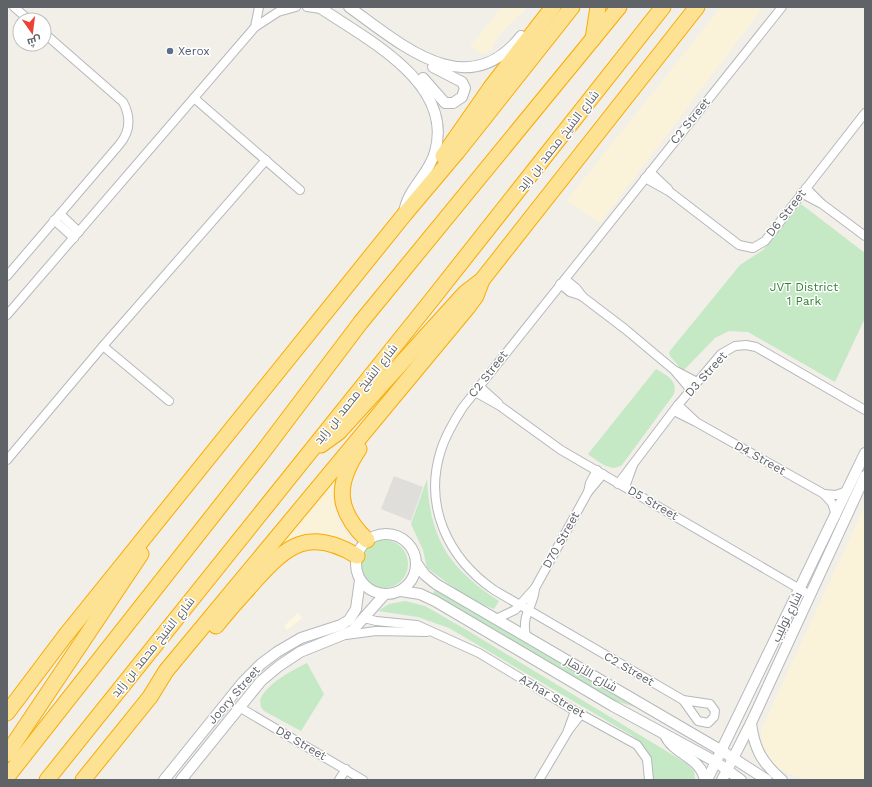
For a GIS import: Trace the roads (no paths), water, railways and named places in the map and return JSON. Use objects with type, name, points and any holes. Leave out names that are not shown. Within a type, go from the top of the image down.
[{"type":"highway","points":[[8,710],[65,636],[404,215],[463,145],[572,7]]},
{"type":"highway","points":[[593,40],[598,7]]},
{"type":"highway","points":[[7,777],[262,453],[361,322],[619,7]]},
{"type":"highway","name":"شارع الشيخ محمد بن زايد","points":[[47,780],[663,7]]},
{"type":"highway","points":[[311,450],[328,441],[339,432],[466,293],[482,280],[697,7]]},
{"type":"highway","points":[[417,199],[437,165],[469,117],[552,9]]},
{"type":"highway","points":[[83,780],[150,697],[166,671],[468,307],[476,296],[482,280]]},
{"type":"highway","points":[[367,540],[353,527],[348,517],[343,501],[345,474],[352,459],[400,388]]},
{"type":"highway","points":[[7,754],[144,550],[156,523]]},
{"type":"highway","points":[[150,697],[168,680],[270,564],[283,553],[306,543],[324,542],[340,546],[357,556]]},
{"type":"street","points":[[256,27],[259,7]]},
{"type":"street","points":[[7,315],[256,27],[278,12],[296,7]]},
{"type":"street","points":[[307,7],[320,8],[394,60],[419,82],[430,97],[436,113],[438,131],[437,146],[431,162],[407,198],[404,215]]},
{"type":"street","points":[[349,7],[430,65],[460,79],[464,88],[462,97],[453,103],[442,101],[421,76],[403,63],[394,60]]},
{"type":"street","name":"C2 Street","points":[[683,700],[490,587],[469,570],[450,544],[438,514],[435,482],[440,450],[454,421],[477,389],[782,7]]},
{"type":"street","points":[[406,47],[445,66],[461,68],[477,67],[492,62],[505,54],[535,20],[552,9]]},
{"type":"street","points":[[7,276],[124,139],[129,124],[129,116],[123,102],[52,40]]},
{"type":"street","points":[[194,98],[300,190]]},
{"type":"street","name":"D6 Street","points":[[647,175],[739,245],[748,248],[758,247],[765,241],[804,190],[864,117]]},
{"type":"street","points":[[7,460],[103,346],[266,160]]},
{"type":"street","points":[[804,190],[865,236]]},
{"type":"street","points":[[57,217],[76,235]]},
{"type":"street","points":[[7,270],[17,263]]},
{"type":"street","points":[[562,282],[572,293],[583,297],[625,329],[674,370],[691,390]]},
{"type":"street","name":"D3 Street","points":[[622,485],[634,463],[697,382],[725,351],[735,346],[751,345],[864,409]]},
{"type":"street","points":[[103,346],[169,401]]},
{"type":"street","points":[[674,370],[697,382]]},
{"type":"street","name":"D5 Street","points":[[477,389],[561,450],[810,595]]},
{"type":"street","name":"D4 Street","points":[[676,408],[696,422],[824,494],[832,503],[836,514]]},
{"type":"street","name":"شارع توليب","points":[[706,780],[800,590],[865,453]]},
{"type":"street","name":"D70 Street","points":[[496,619],[524,607],[528,593],[535,588],[600,472]]},
{"type":"street","name":"شارع توليب","points":[[722,780],[751,724],[865,476]]},
{"type":"street","points":[[824,494],[836,495],[847,491]]},
{"type":"street","name":"شارع الأزهار","points":[[367,540],[380,534],[398,536],[410,544],[416,557],[417,564],[425,575],[436,584],[722,750],[767,780]]},
{"type":"street","points":[[367,540],[357,556],[356,568],[360,580],[371,590],[385,594]]},
{"type":"street","points":[[400,591],[412,580],[417,564]]},
{"type":"street","name":"Joory Street","points":[[164,780],[243,682],[262,664],[285,647],[317,632],[341,625],[352,617],[358,602],[360,580]]},
{"type":"street","name":"شارع الأزهار","points":[[385,594],[400,591],[412,592],[428,597],[613,706],[716,762],[741,780]]},
{"type":"street","name":"Joory Street","points":[[181,780],[261,681],[279,666],[300,652],[320,643],[346,635],[357,628],[374,605],[385,594]]},
{"type":"street","points":[[524,607],[526,636]]},
{"type":"street","name":"Azhar Street","points":[[364,618],[376,621],[410,624],[470,648],[578,713],[637,745],[647,759],[649,780]]},
{"type":"street","name":"Azhar Street","points":[[346,635],[376,631],[431,632]]},
{"type":"street","points":[[317,632],[320,643]]},
{"type":"street","points":[[239,707],[241,695],[257,674],[262,664]]},
{"type":"street","name":"D8 Street","points":[[239,707],[349,774],[363,780]]},
{"type":"street","points":[[539,780],[578,713]]},
{"type":"street","points":[[751,724],[758,752],[770,770],[782,780]]},
{"type":"street","points":[[664,733],[672,746],[697,763],[706,780]]},
{"type":"street","points":[[339,780],[349,774]]},
{"type":"place","name":"Xerox","points":[[170,51]]},
{"type":"park label","name":"JVT District 1 Park","points":[[804,294]]}]
